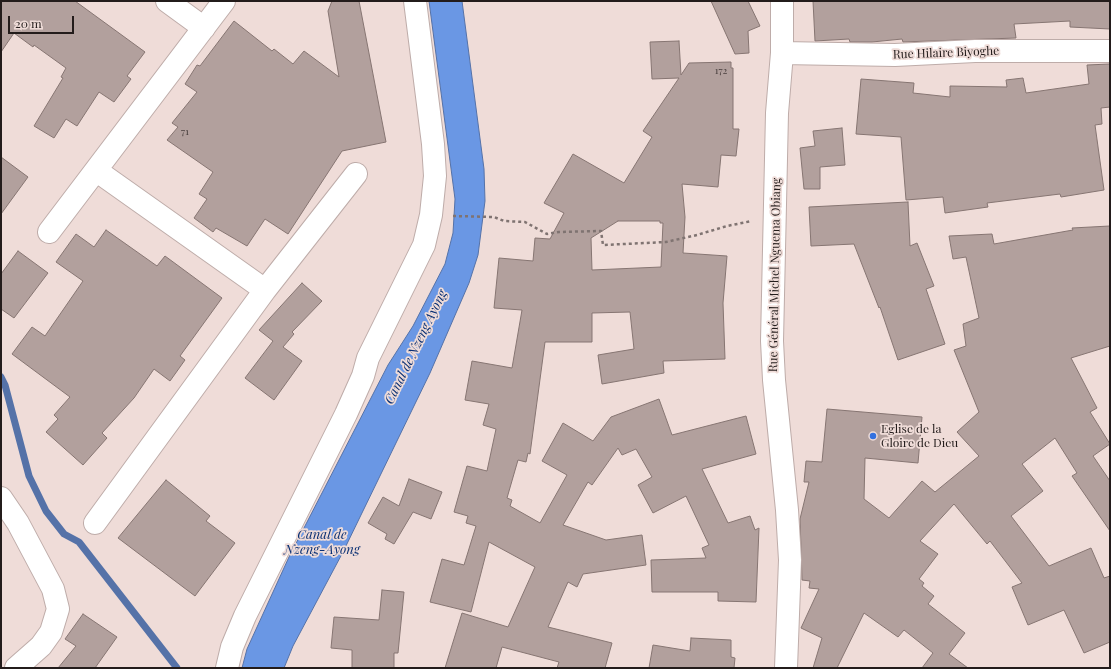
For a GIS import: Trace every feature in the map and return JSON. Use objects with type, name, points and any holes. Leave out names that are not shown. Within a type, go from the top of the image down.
[{"type":"street","points":[[167,1],[204,28]]},
{"type":"street","points":[[49,232],[97,171],[224,1]]},
{"type":"street","points":[[227,668],[232,647],[245,616],[346,414],[363,376],[368,358],[424,245],[431,215],[435,176],[433,144],[415,1]]},
{"type":"street","name":"Rue Général Michel Nguema Obiang","points":[[782,1],[782,53],[777,114],[772,341],[774,380],[783,462],[790,560],[786,668]]},
{"type":"street","name":"Rue Hilaire Biyoghe","points":[[782,53],[895,55],[975,51],[1110,51]]},
{"type":"street","points":[[97,171],[265,290]]},
{"type":"street","points":[[95,523],[265,290],[356,174]]},
{"type":"street","points":[[1,498],[18,523],[53,589],[58,609],[47,636],[41,646],[16,668]]},
{"type":"path","points":[[445,216],[484,218],[494,217],[504,221],[525,222],[546,234],[559,232],[601,231],[603,245],[666,242],[727,226],[774,217]]},
{"type":"water","name":"Canal de Nzeng-Ayong","points":[[429,1],[462,1],[484,169],[485,201],[478,255],[469,283],[430,373],[343,552],[293,646],[284,668],[242,668],[247,649],[289,557],[388,365],[413,326],[445,264],[453,233],[455,199]]},
{"type":"building","points":[[1,1],[75,1],[145,52],[127,76],[131,79],[114,102],[99,92],[77,126],[66,119],[54,138],[34,126],[63,78],[61,77],[66,68],[34,45],[33,47],[14,33],[1,52]]},
{"type":"building","points":[[332,1],[359,1],[386,142],[342,151],[288,234],[265,219],[247,246],[216,228],[213,232],[194,218],[207,199],[199,194],[213,172],[167,140],[178,127],[172,123],[197,92],[185,84],[197,65],[200,66],[234,21],[272,51],[274,49],[293,64],[304,51],[339,77],[328,11]]},
{"type":"building","points":[[711,1],[748,1],[760,26],[748,31],[749,53],[735,54]]},
{"type":"building","points":[[813,1],[1110,1],[1110,29],[1070,27],[1070,21],[1014,24],[1016,38],[903,42],[902,39],[872,42],[850,42],[849,39],[815,41]]},
{"type":"building","points":[[679,41],[681,75],[689,63],[731,62],[731,68],[733,68],[733,129],[739,129],[736,156],[721,155],[718,187],[682,184],[685,217],[683,253],[727,256],[723,303],[725,359],[663,361],[664,373],[602,384],[598,355],[634,349],[630,312],[592,313],[592,342],[545,342],[530,454],[528,453],[526,462],[518,460],[507,498],[512,500],[510,506],[540,523],[567,475],[542,461],[563,423],[593,441],[611,417],[659,399],[672,435],[746,416],[756,454],[702,469],[728,523],[750,516],[755,530],[759,528],[756,602],[718,601],[718,592],[652,592],[651,560],[706,558],[702,548],[709,545],[686,496],[653,513],[638,485],[652,477],[636,449],[622,455],[618,448],[592,485],[588,482],[563,525],[606,540],[642,535],[646,565],[583,574],[577,587],[568,582],[548,627],[612,643],[605,668],[557,668],[559,662],[502,647],[496,668],[445,668],[462,613],[508,627],[535,567],[489,542],[471,612],[430,602],[442,559],[464,565],[476,526],[466,523],[468,516],[454,512],[467,466],[487,471],[496,429],[483,425],[489,404],[465,400],[472,361],[512,368],[522,310],[494,308],[499,258],[533,261],[535,238],[550,239],[564,213],[544,203],[573,154],[624,183],[652,137],[643,131],[679,78],[652,79],[650,42]],"holes":[[[618,221],[660,221],[660,223],[663,223],[661,267],[592,270],[591,238]]]},
{"type":"building","points":[[1110,64],[1110,107],[1101,108],[1102,124],[1095,125],[1104,190],[1061,197],[1060,194],[987,203],[988,207],[945,213],[943,197],[906,200],[901,137],[856,134],[861,79],[914,83],[913,93],[950,97],[950,86],[1007,87],[1006,80],[1023,78],[1026,93],[1089,84],[1087,65]]},
{"type":"building","points":[[842,128],[845,165],[820,167],[820,189],[804,189],[800,148],[815,146],[813,131]]},
{"type":"building","points":[[1,157],[28,177],[1,214]]},
{"type":"building","points":[[908,202],[910,246],[917,243],[934,286],[926,289],[945,344],[898,360],[880,307],[879,308],[854,244],[811,246],[809,207]]},
{"type":"building","points":[[1110,226],[1110,346],[1071,358],[1097,408],[1090,412],[1110,444],[1093,456],[1110,481],[1110,531],[1072,476],[1077,473],[1055,438],[1022,464],[1043,491],[1011,516],[1049,566],[1091,548],[1104,578],[1110,576],[1110,642],[1084,653],[1064,610],[1028,625],[1012,587],[1022,583],[990,541],[987,544],[954,504],[920,541],[938,554],[919,579],[924,583],[922,586],[934,596],[928,604],[965,633],[949,654],[968,668],[922,668],[933,653],[904,630],[898,637],[864,613],[837,668],[813,668],[822,638],[801,628],[819,589],[809,588],[810,581],[802,580],[800,519],[809,482],[804,482],[806,461],[822,462],[827,409],[922,417],[918,463],[865,458],[864,499],[889,518],[922,481],[935,492],[979,456],[957,432],[979,412],[954,350],[966,346],[963,324],[979,318],[966,257],[953,259],[949,236],[992,234],[994,244],[1073,230],[1072,228]]},
{"type":"building","points":[[106,230],[157,266],[165,256],[222,298],[180,356],[185,360],[170,381],[154,369],[134,398],[102,433],[107,438],[83,465],[46,432],[58,419],[54,415],[70,397],[12,354],[32,327],[45,336],[83,281],[56,262],[76,234],[94,247]]},
{"type":"building","points":[[18,251],[48,273],[14,318],[1,309],[1,274]]},
{"type":"building","points":[[302,283],[322,301],[292,332],[294,334],[283,347],[302,361],[274,400],[245,378],[273,341],[259,330]]},
{"type":"building","points":[[409,479],[442,492],[431,519],[413,512],[394,544],[385,539],[387,534],[368,523],[383,497],[399,506]]},
{"type":"building","points":[[166,480],[210,516],[206,521],[235,543],[195,596],[118,538]]},
{"type":"building","points":[[382,590],[404,592],[398,653],[394,653],[394,668],[352,668],[352,650],[331,648],[334,617],[379,620]]},
{"type":"building","points":[[83,614],[117,637],[95,668],[58,668],[76,646],[65,639]]},
{"type":"building","points":[[691,638],[731,640],[731,657],[735,658],[734,668],[649,668],[653,645],[690,651]]},
{"type":"waterway","points":[[1,377],[5,385],[29,476],[46,511],[64,534],[79,542],[177,668]]},
{"type":"place","name":"Eglise de la Gloire de Dieu","points":[[873,436]]},
{"type":"water label","name":"Canal de Nzeng Ayong","points":[[416,347]]}]
